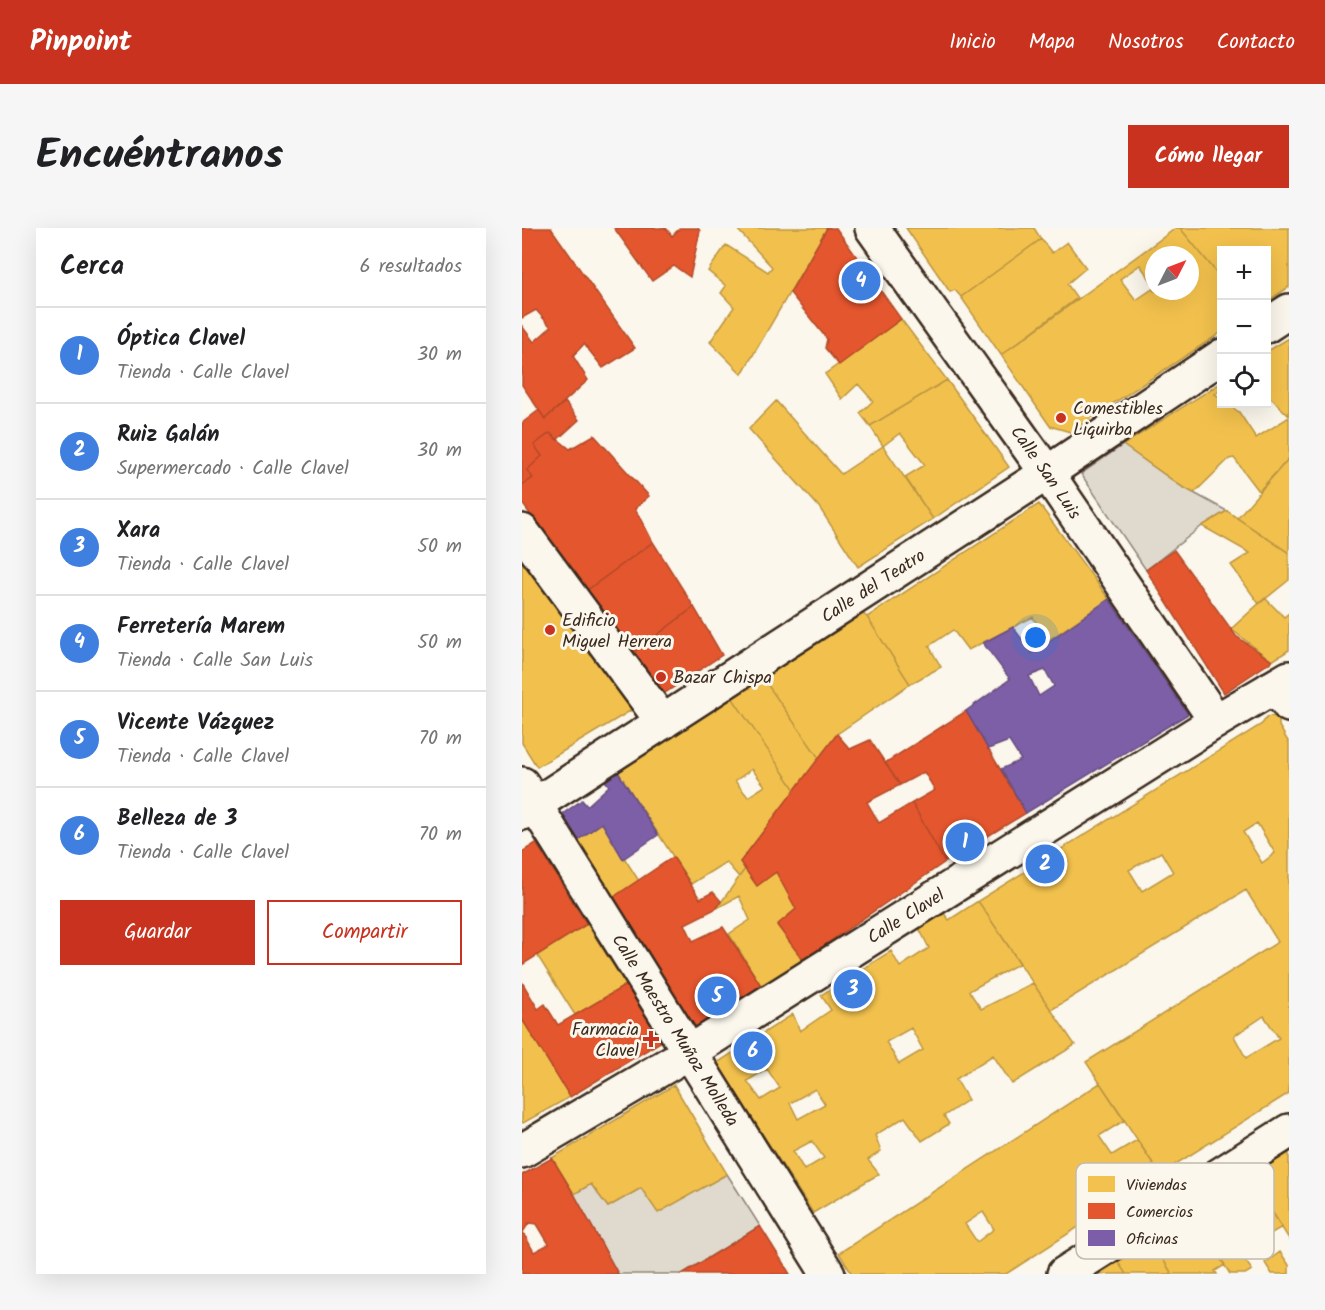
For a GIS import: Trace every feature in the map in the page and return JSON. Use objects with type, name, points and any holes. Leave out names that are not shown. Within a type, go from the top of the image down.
[{"type":"street","name":"Calle San Luis","points":[[872,228],[1047,473],[1216,721]]},
{"type":"street","points":[[1271,323],[1289,310]]},
{"type":"street","name":"Calle del Teatro","points":[[526,801],[663,722],[1047,473],[1217,359]]},
{"type":"street","points":[[522,531],[663,722]]},
{"type":"street","name":"Calle Clavel","points":[[522,1151],[688,1053],[1216,721],[1283,690]]},
{"type":"street","name":"Calle Maestro Muñoz Molleda","points":[[526,801],[828,1274]]},
{"type":"street","points":[[1239,1163],[1289,1131]]},
{"type":"street","points":[[1064,1274],[1088,1259]]},
{"type":"shaded area","points":[[1123,445],[1181,486],[1227,511],[1202,526],[1146,570],[1081,474]]},
{"type":"shaded area","points":[[727,1174],[760,1226],[682,1274],[618,1274],[574,1194],[591,1184],[608,1207],[641,1188],[658,1212]]},
{"type":"building: Viviendas","points":[[736,228],[827,228],[742,374],[710,342],[734,307],[721,293],[726,286],[708,271],[726,245],[768,272],[772,267]]},
{"type":"building: Viviendas","points":[[906,228],[1034,228],[1041,239],[961,297],[955,290],[950,292]]},
{"type":"building: Viviendas","points":[[1176,228],[1180,228],[1195,246],[1151,246]]},
{"type":"building: Viviendas","points":[[1180,228],[1289,228],[1289,287],[1271,299],[1271,246],[1217,246],[1217,273],[1199,251],[1199,246],[1195,246]]},
{"type":"building: Viviendas","points":[[1041,239],[1052,253],[1067,242],[1086,268],[1067,284],[1077,298],[1001,355],[961,297]]},
{"type":"building: Viviendas","points":[[1145,250],[1145,272],[1140,265],[1120,279],[1136,300],[1145,294],[1145,300],[1199,300],[1199,251],[1217,273],[1217,335],[1070,432],[1050,426],[1001,355]]},
{"type":"building: Viviendas","points":[[901,319],[947,380],[870,426],[860,413],[873,401],[858,384],[842,399],[825,374]]},
{"type":"building: Viviendas","points":[[1289,338],[1289,416],[1271,398],[1271,349]]},
{"type":"building: Viviendas","points":[[947,380],[1009,467],[933,519],[905,477],[925,465],[900,433],[883,446],[870,426]]},
{"type":"building: Viviendas","points":[[1217,385],[1215,394],[1217,408],[1233,408],[1239,412],[1256,438],[1289,417],[1289,458],[1259,491],[1234,458],[1229,459],[1194,493],[1123,445]]},
{"type":"building: Viviendas","points":[[776,401],[841,474],[883,446],[933,519],[858,567],[819,507],[749,429]]},
{"type":"building: Viviendas","points":[[1289,458],[1289,553],[1237,518]]},
{"type":"building: Viviendas","points":[[1039,504],[1109,599],[1047,641],[1033,617],[968,650],[953,630],[929,646],[941,667],[910,684],[867,617]]},
{"type":"building: Viviendas","points":[[1227,511],[1289,553],[1289,580],[1259,604],[1231,565],[1250,553],[1202,526]]},
{"type":"building: Viviendas","name":"Edificio Miguel Herrera","points":[[522,553],[635,708],[537,767],[522,743]]},
{"type":"building: Viviendas","points":[[1265,598],[1284,617],[1289,613],[1289,650],[1272,661],[1231,629]]},
{"type":"building: Viviendas","points":[[862,613],[867,617],[910,684],[837,734],[819,758],[760,674]]},
{"type":"building: Viviendas","points":[[760,674],[819,758],[795,790],[729,693]]},
{"type":"building: Viviendas","points":[[729,693],[795,790],[740,862],[745,869],[739,877],[726,862],[691,884],[616,769]],"holes":[[[752,769],[765,786],[748,797],[735,781]]]},
{"type":"building: Viviendas","points":[[1267,717],[1276,717],[1289,743],[1289,1093],[1178,1163],[1153,1163],[1086,1062],[1278,942],[1246,890],[1051,1010],[978,901],[1262,724]],"holes":[[[1257,823],[1275,853],[1262,863],[1243,832]],[[1161,852],[1173,872],[1142,891],[1129,870]],[[1264,1016],[1279,1038],[1246,1058],[1234,1036]]]},
{"type":"building: Viviendas","points":[[602,823],[639,881],[609,900],[575,842]]},
{"type":"building: Viviendas","points":[[745,869],[757,886],[776,872],[796,909],[777,925],[803,960],[762,987],[729,934],[750,920],[739,896],[717,908]]},
{"type":"building: Viviendas","points":[[978,901],[1020,963],[969,991],[981,1009],[1033,983],[1075,1045],[1012,1084],[993,1055],[956,1079],[968,1100],[944,1116],[949,1124],[922,1141],[905,1117],[875,1135],[881,1151],[868,1160],[879,1174],[813,1213],[717,1063],[793,1014],[800,1031],[831,1010],[821,995],[891,951],[900,967],[929,948],[919,928],[943,912],[949,920]],"holes":[[[911,1028],[923,1050],[899,1064],[886,1042]],[[767,1069],[780,1088],[761,1100],[747,1081]],[[815,1089],[825,1104],[798,1119],[790,1103]],[[812,1141],[824,1158],[804,1170],[793,1151]]]},
{"type":"building: Viviendas","points":[[587,924],[626,985],[575,1015],[537,955]]},
{"type":"building: Viviendas","points":[[522,1019],[570,1097],[523,1123],[522,1121]]},
{"type":"building: Viviendas","points":[[1100,1083],[1125,1120],[1099,1136],[1112,1155],[1137,1140],[1153,1163],[1076,1163],[1076,1229],[1006,1274],[852,1274],[839,1253]],"holes":[[[983,1212],[994,1229],[977,1242],[965,1224]]]},
{"type":"building: Viviendas","points":[[674,1085],[727,1174],[658,1213],[641,1188],[608,1207],[591,1184],[574,1194],[552,1158]]},
{"type":"building: Viviendas","points":[[1289,1145],[1289,1239],[1274,1215],[1274,1163],[1260,1163]]},
{"type":"building: Viviendas","points":[[1274,1214],[1282,1227],[1274,1232]]},
{"type":"building: Viviendas","points":[[1280,1252],[1289,1265],[1289,1274],[1272,1274],[1265,1263],[1274,1259]]},
{"type":"building: Viviendas","points":[[1122,1259],[1163,1259],[1172,1274],[1126,1274],[1118,1262]]},
{"type":"building: Viviendas","points":[[1163,1259],[1221,1259],[1225,1265],[1215,1271],[1217,1274],[1172,1274]]},
{"type":"building: Viviendas","points":[[1221,1259],[1244,1259],[1252,1270],[1245,1274],[1230,1274]]},
{"type":"building: Viviendas","points":[[1118,1262],[1126,1274],[1096,1274]]},
{"type":"building: Comercios","points":[[522,228],[551,228],[635,348],[603,368],[584,344],[573,356],[588,380],[545,419],[522,385],[522,326],[534,342],[551,327],[536,310],[522,318]]},
{"type":"building: Comercios","points":[[614,228],[666,228],[672,236],[680,228],[698,228],[700,231],[690,277],[674,266],[652,281]]},
{"type":"building: Comercios","points":[[827,228],[836,228],[901,319],[839,365],[825,348],[827,339],[790,293]]},
{"type":"building: Comercios","points":[[565,402],[579,420],[557,440],[550,433],[534,445],[542,456],[527,470],[533,478],[522,485],[522,423],[539,410],[545,419]]},
{"type":"building: Comercios","points":[[550,433],[570,449],[594,435],[649,496],[635,509],[653,542],[586,591],[522,503],[522,485],[533,478],[527,470],[542,456],[534,445]]},
{"type":"building: Comercios","points":[[653,542],[694,607],[632,654],[586,591]]},
{"type":"building: Comercios","points":[[1174,550],[1236,636],[1272,661],[1224,693],[1146,570]]},
{"type":"building: Comercios","points":[[694,607],[722,655],[662,695],[632,654]]},
{"type":"building: Comercios","points":[[966,711],[1026,813],[945,862],[912,803],[935,790],[924,772],[900,785],[885,763]]},
{"type":"building: Comercios","points":[[837,734],[850,749],[870,740],[900,785],[867,802],[879,823],[912,803],[945,862],[803,960],[777,925],[796,909],[776,872],[757,886],[740,862]]},
{"type":"building: Comercios","points":[[536,843],[587,924],[522,965],[522,852]]},
{"type":"building: Comercios","points":[[673,857],[700,899],[713,892],[721,901],[717,908],[685,924],[693,941],[723,927],[762,987],[688,1033],[609,900]]},
{"type":"building: Comercios","points":[[522,982],[538,1009],[545,1004],[558,1025],[626,985],[662,1041],[570,1097],[522,1019]]},
{"type":"building: Comercios","points":[[552,1158],[618,1274],[522,1274],[522,1175]],"holes":[[[529,1223],[537,1224],[549,1244],[534,1252],[523,1232]]]},
{"type":"building: Comercios","points":[[760,1226],[790,1274],[682,1274]]},
{"type":"building: Oficinas","points":[[1109,599],[1188,714],[1026,813],[1001,769],[1021,760],[1009,741],[988,749],[966,711],[1010,679],[983,643],[1013,627],[1032,653]],"holes":[[[1045,670],[1054,686],[1039,696],[1029,676]]]},
{"type":"building: Oficinas","points":[[616,769],[658,835],[623,859],[602,823],[575,842],[563,824],[561,815],[582,800],[587,806],[609,786],[603,778]]},
{"type":"place","name":"Ferretería Marem","points":[[861,281]]},
{"type":"place","name":"Comestibles Liquirba","points":[[1061,418]]},
{"type":"place","name":"Edificio Miguel Herrera","points":[[550,630]]},
{"type":"place","name":"Bazar Chispa","points":[[661,677]]},
{"type":"place","name":"Óptica Clavel","points":[[965,842]]},
{"type":"place","name":"Ruiz Galán","points":[[1045,864]]},
{"type":"place","name":"Xara","points":[[853,989]]},
{"type":"place","name":"Vicente Vázquez","points":[[717,996]]},
{"type":"place","name":"Farmacia Clavel","points":[[651,1039]]},
{"type":"place","name":"Belleza de 3","points":[[753,1051]]}]
